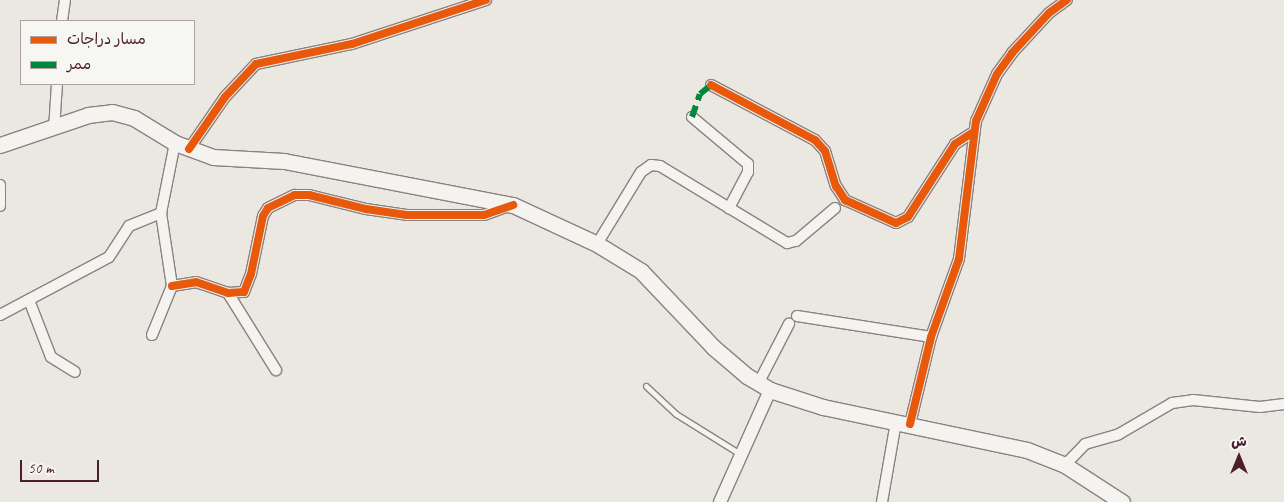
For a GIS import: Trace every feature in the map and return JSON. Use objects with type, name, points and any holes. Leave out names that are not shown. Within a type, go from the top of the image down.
[{"type":"main road","points":[[0,145],[54,129],[88,115],[112,112],[134,118],[182,146],[213,157],[284,161],[512,205],[597,244],[649,278],[713,347],[764,387],[823,407],[1027,450],[1065,465],[1112,499]]},
{"type":"street","points":[[62,20],[65,0]]},
{"type":"street","points":[[152,335],[172,286],[161,214],[182,146],[256,64],[370,39],[486,0]]},
{"type":"street","points":[[882,502],[903,423],[930,337],[959,259],[972,133],[997,74],[1032,30],[1067,0]]},
{"type":"street","points":[[54,129],[57,85]]},
{"type":"street","points":[[711,85],[815,140],[825,151],[836,186],[845,200],[896,223],[908,217],[955,144],[972,133]]},
{"type":"street","points":[[692,117],[748,164],[748,172],[729,208]]},
{"type":"street","points":[[597,244],[641,172],[651,165],[660,166],[787,243],[796,241],[835,208]]},
{"type":"street","points":[[0,185],[0,206]]},
{"type":"street","points":[[172,286],[196,282],[228,293],[240,293],[246,288],[262,216],[268,208],[284,198],[310,195],[407,215],[484,214],[512,205]]},
{"type":"street","points":[[0,315],[109,257],[129,226],[161,214]]},
{"type":"street","points":[[228,293],[276,370]]},
{"type":"street","points":[[29,300],[51,357],[75,372]]},
{"type":"street","points":[[797,316],[930,337]]},
{"type":"street","points":[[720,502],[789,324]]},
{"type":"street","points":[[1065,465],[1085,444],[1119,434],[1172,403],[1192,400],[1260,407],[1284,404]]},
{"type":"lane","points":[[646,386],[676,414],[740,454]]},
{"type":"marked path","points":[[692,117],[700,94],[711,85]]},
{"type":"cycle path","points":[[189,149],[225,97],[256,64],[352,44],[486,0]]},
{"type":"cycle path","points":[[910,424],[931,337],[959,259],[976,121],[997,74],[1012,53],[1049,13],[1067,0]]},
{"type":"cycle path","points":[[711,85],[815,140],[825,151],[836,186],[845,200],[896,223],[908,217],[955,144],[972,133]]},
{"type":"cycle path","points":[[172,286],[196,282],[228,293],[244,292],[251,274],[263,216],[268,208],[295,195],[309,195],[366,209],[407,215],[484,215],[513,205]]}]
